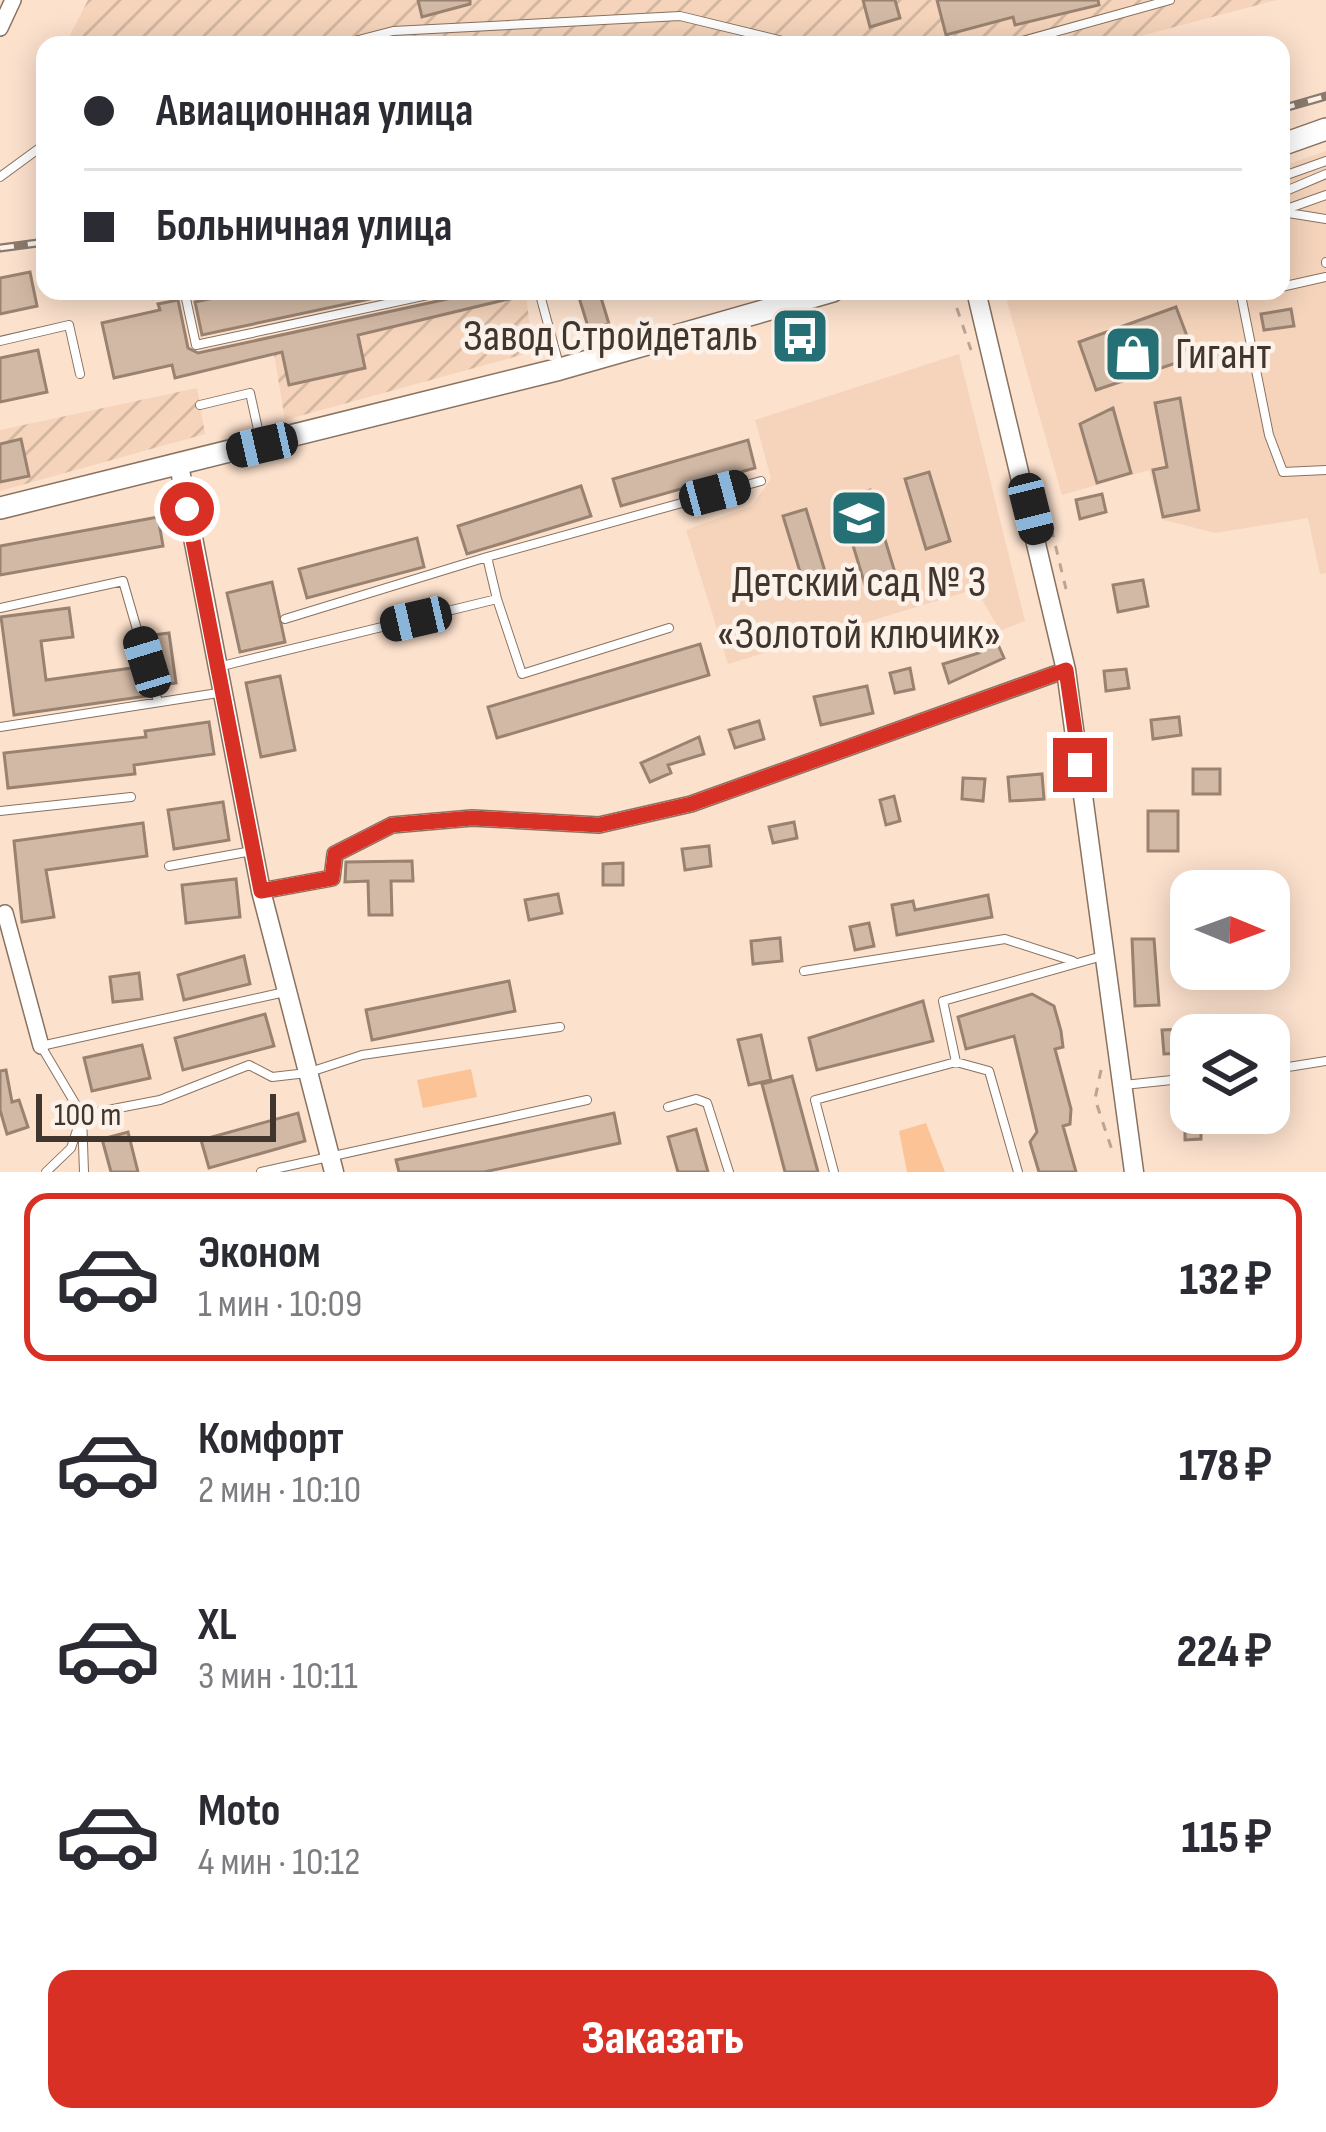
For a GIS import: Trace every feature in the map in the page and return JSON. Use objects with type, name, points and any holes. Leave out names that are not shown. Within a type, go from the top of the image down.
[{"type":"main road","points":[[1290,142],[1326,129]]},
{"type":"main road","points":[[0,508],[560,369],[801,300]]},
{"type":"street","points":[[0,28],[13,0]]},
{"type":"street","points":[[978,300],[1066,670],[1134,1172]]},
{"type":"street","points":[[178,465],[261,891],[332,1164]]},
{"type":"street","points":[[261,891],[332,878],[335,854],[392,825],[472,818],[599,825],[691,804],[1066,670]]},
{"type":"street","points":[[5,913],[41,1046]]},
{"type":"lane","points":[[1040,36],[1170,0]]},
{"type":"lane","points":[[374,36],[393,31],[680,16],[762,36]]},
{"type":"lane","points":[[0,177],[36,151]]},
{"type":"lane","points":[[1290,174],[1326,161]]},
{"type":"lane","points":[[1290,189],[1326,174]]},
{"type":"lane","points":[[1290,209],[1326,195]]},
{"type":"lane","points":[[1290,213],[1326,219]]},
{"type":"lane","points":[[1290,283],[1326,277]]},
{"type":"lane","points":[[186,300],[196,345],[404,300]]},
{"type":"lane","points":[[541,300],[560,369]]},
{"type":"lane","points":[[1247,300],[1270,435],[1283,472],[1326,470]]},
{"type":"lane","points":[[0,341],[69,325],[80,374]]},
{"type":"lane","points":[[200,405],[250,393],[262,445]]},
{"type":"lane","points":[[285,619],[761,481]]},
{"type":"lane","points":[[487,557],[522,674],[669,628]]},
{"type":"lane","points":[[0,608],[122,581],[158,702]]},
{"type":"lane","points":[[215,668],[497,599]]},
{"type":"lane","points":[[0,728],[220,693]]},
{"type":"lane","points":[[0,811],[131,797]]},
{"type":"lane","points":[[169,866],[253,850]]},
{"type":"lane","points":[[804,971],[1005,939],[1075,962]]},
{"type":"lane","points":[[956,1062],[943,1001],[1107,955]]},
{"type":"lane","points":[[84,1172],[82,1115],[41,1046],[287,992]]},
{"type":"lane","points":[[82,1115],[160,1100],[249,1065],[272,1077],[307,1073],[362,1055],[560,1027]]},
{"type":"lane","points":[[1290,1067],[1326,1061]]},
{"type":"lane","points":[[834,1172],[815,1100],[956,1062],[988,1071],[1018,1172]]},
{"type":"lane","points":[[1123,1085],[1170,1080]]},
{"type":"lane","points":[[668,1107],[696,1099],[707,1103],[729,1172]]},
{"type":"lane","points":[[261,1172],[332,1164],[587,1100]]},
{"type":"lane","points":[[46,1172],[71,1148],[82,1115]]},
{"type":"path","points":[[954,300],[977,368]]},
{"type":"shaded area","points":[[88,0],[1277,0],[1140,36],[70,36]]},
{"type":"shaded area","points":[[1326,151],[1326,573],[1320,574],[1308,518],[1215,533],[1164,520],[1149,470],[1062,495],[1007,300],[1290,300],[1290,164]]},
{"type":"shaded area","points":[[505,300],[527,300],[533,352],[285,420],[274,354]]},
{"type":"shaded area","name":"Детский сад № 3 «Золотой ключик»","points":[[959,354],[1025,621],[1000,631],[976,589],[728,664],[686,530],[752,506],[771,478],[755,420]]},
{"type":"shaded area","points":[[197,388],[205,434],[0,491],[0,430]]},
{"type":"shaded area","points":[[471,1069],[477,1097],[423,1108],[417,1080]]},
{"type":"shaded area","points":[[926,1123],[945,1172],[907,1172],[899,1131]]},
{"type":"building","points":[[418,0],[470,0],[470,4],[422,17]]},
{"type":"building","points":[[863,0],[895,0],[900,18],[870,27]]},
{"type":"building","points":[[937,0],[1098,0],[1099,5],[1015,25],[1013,17],[946,35]]},
{"type":"building","points":[[30,272],[37,306],[0,314],[0,278]]},
{"type":"building","points":[[178,300],[188,348],[198,353],[442,300],[504,300],[358,335],[365,368],[289,385],[282,352],[175,378],[172,365],[114,378],[102,323],[160,310],[158,304]]},
{"type":"building","points":[[204,300],[365,300],[202,335],[195,302]]},
{"type":"building","points":[[580,300],[602,300],[609,324],[589,330]]},
{"type":"building","name":"Гигант","points":[[1176,307],[1190,344],[1176,363],[1096,390],[1079,342]]},
{"type":"building","points":[[1291,309],[1294,326],[1264,330],[1261,314]]},
{"type":"building","points":[[38,350],[47,392],[0,402],[0,358]]},
{"type":"building","points":[[1180,398],[1199,510],[1163,517],[1153,470],[1167,467],[1155,403]]},
{"type":"building","points":[[1113,408],[1131,473],[1097,483],[1080,424]]},
{"type":"building","points":[[21,439],[29,476],[0,482],[0,444]]},
{"type":"building","points":[[748,440],[755,468],[621,506],[613,479]]},
{"type":"building","points":[[929,472],[950,541],[926,549],[905,479]]},
{"type":"building","points":[[581,486],[591,516],[467,554],[458,526]]},
{"type":"building","points":[[870,490],[899,586],[868,595],[839,499]]},
{"type":"building","points":[[1102,494],[1106,512],[1080,519],[1076,500]]},
{"type":"building","points":[[806,509],[827,578],[804,585],[783,516]]},
{"type":"building","points":[[158,517],[163,546],[0,575],[0,546]]},
{"type":"building","points":[[417,538],[424,567],[307,598],[299,569]]},
{"type":"building","points":[[1143,580],[1148,606],[1118,612],[1113,585]]},
{"type":"building","points":[[272,582],[285,642],[240,652],[227,593]]},
{"type":"building","points":[[69,608],[73,637],[41,641],[46,680],[139,667],[147,696],[14,715],[1,617]]},
{"type":"building","points":[[169,633],[176,683],[162,685],[153,635]]},
{"type":"building","points":[[996,640],[1004,658],[949,683],[943,664],[979,653]]},
{"type":"building","points":[[700,644],[709,675],[497,738],[488,707]]},
{"type":"building","points":[[910,668],[914,689],[895,693],[890,673]]},
{"type":"building","points":[[1126,669],[1129,688],[1106,691],[1104,671]]},
{"type":"building","points":[[280,676],[295,750],[261,757],[246,683]]},
{"type":"building","points":[[867,686],[873,713],[821,725],[814,697]]},
{"type":"building","points":[[1179,717],[1181,735],[1153,739],[1151,720]]},
{"type":"building","points":[[759,721],[764,739],[735,748],[729,730]]},
{"type":"building","points":[[209,722],[214,754],[134,765],[135,774],[8,788],[4,753],[146,737],[145,731]]},
{"type":"building","points":[[699,737],[704,754],[668,765],[671,773],[650,782],[641,763]]},
{"type":"building","points":[[1193,769],[1220,769],[1220,794],[1193,794]]},
{"type":"building","points":[[1042,774],[1044,799],[1010,801],[1008,777]]},
{"type":"building","points":[[963,778],[985,779],[983,801],[962,799]]},
{"type":"building","points":[[894,796],[900,821],[886,825],[880,800]]},
{"type":"building","points":[[223,802],[229,840],[174,849],[168,810]]},
{"type":"building","points":[[1148,811],[1178,811],[1178,851],[1148,851]]},
{"type":"building","points":[[794,822],[797,838],[773,843],[769,827]]},
{"type":"building","points":[[143,823],[147,856],[46,870],[54,917],[22,922],[14,841]]},
{"type":"building","points":[[709,846],[711,866],[685,870],[682,849]]},
{"type":"building","points":[[412,861],[413,881],[391,881],[392,915],[369,915],[368,881],[345,882],[346,862]]},
{"type":"building","points":[[623,863],[623,885],[603,885],[603,864]]},
{"type":"building","points":[[236,879],[240,917],[186,923],[182,885]]},
{"type":"building","points":[[558,894],[562,913],[529,920],[525,900]]},
{"type":"building","points":[[988,895],[992,917],[897,935],[892,905],[913,901],[915,910]]},
{"type":"building","points":[[869,923],[874,946],[855,950],[850,927]]},
{"type":"building","points":[[780,938],[782,961],[753,964],[751,941]]},
{"type":"building","points":[[1132,939],[1154,939],[1159,1005],[1135,1006]]},
{"type":"building","points":[[244,956],[250,984],[184,1000],[178,975]]},
{"type":"building","points":[[139,973],[142,999],[113,1002],[110,977]]},
{"type":"building","points":[[509,981],[515,1011],[372,1040],[366,1010]]},
{"type":"building","points":[[1032,994],[1054,1006],[1061,1031],[1063,1047],[1055,1049],[1071,1109],[1070,1124],[1063,1126],[1076,1172],[1039,1172],[1030,1142],[1037,1132],[1014,1036],[966,1049],[958,1017]]},
{"type":"building","points":[[923,1001],[933,1041],[817,1070],[809,1038]]},
{"type":"building","points":[[265,1014],[274,1046],[183,1070],[175,1038]]},
{"type":"building","points":[[1162,1030],[1170,1030],[1170,1054],[1164,1054]]},
{"type":"building","points":[[761,1035],[771,1080],[749,1085],[738,1040]]},
{"type":"building","points":[[142,1045],[150,1078],[92,1091],[84,1058]]},
{"type":"building","points":[[6,1070],[12,1102],[19,1100],[28,1127],[7,1134],[0,1110],[0,1071]]},
{"type":"building","points":[[792,1076],[818,1172],[785,1172],[762,1084]]},
{"type":"building","points":[[298,1113],[305,1141],[209,1168],[201,1140]]},
{"type":"building","points":[[614,1113],[620,1143],[484,1172],[399,1172],[396,1160]]},
{"type":"building","points":[[696,1129],[708,1172],[678,1172],[668,1137]]},
{"type":"building","points":[[128,1132],[138,1172],[111,1172],[102,1139]]},
{"type":"railway","points":[[1290,106],[1326,96]]},
{"type":"railway","points":[[0,248],[36,243]]},
{"type":"place","name":"Завод Стройдеталь","points":[[800,336]]},
{"type":"place","name":"Гигант","points":[[1133,354]]},
{"type":"place","name":"Детский сад № 3 «Золотой ключик»","points":[[859,518]]},
{"type":"route","points":[[187,509],[261,891],[332,878],[335,854],[392,825],[472,818],[599,825],[691,804],[1066,670],[1080,765]]}]
